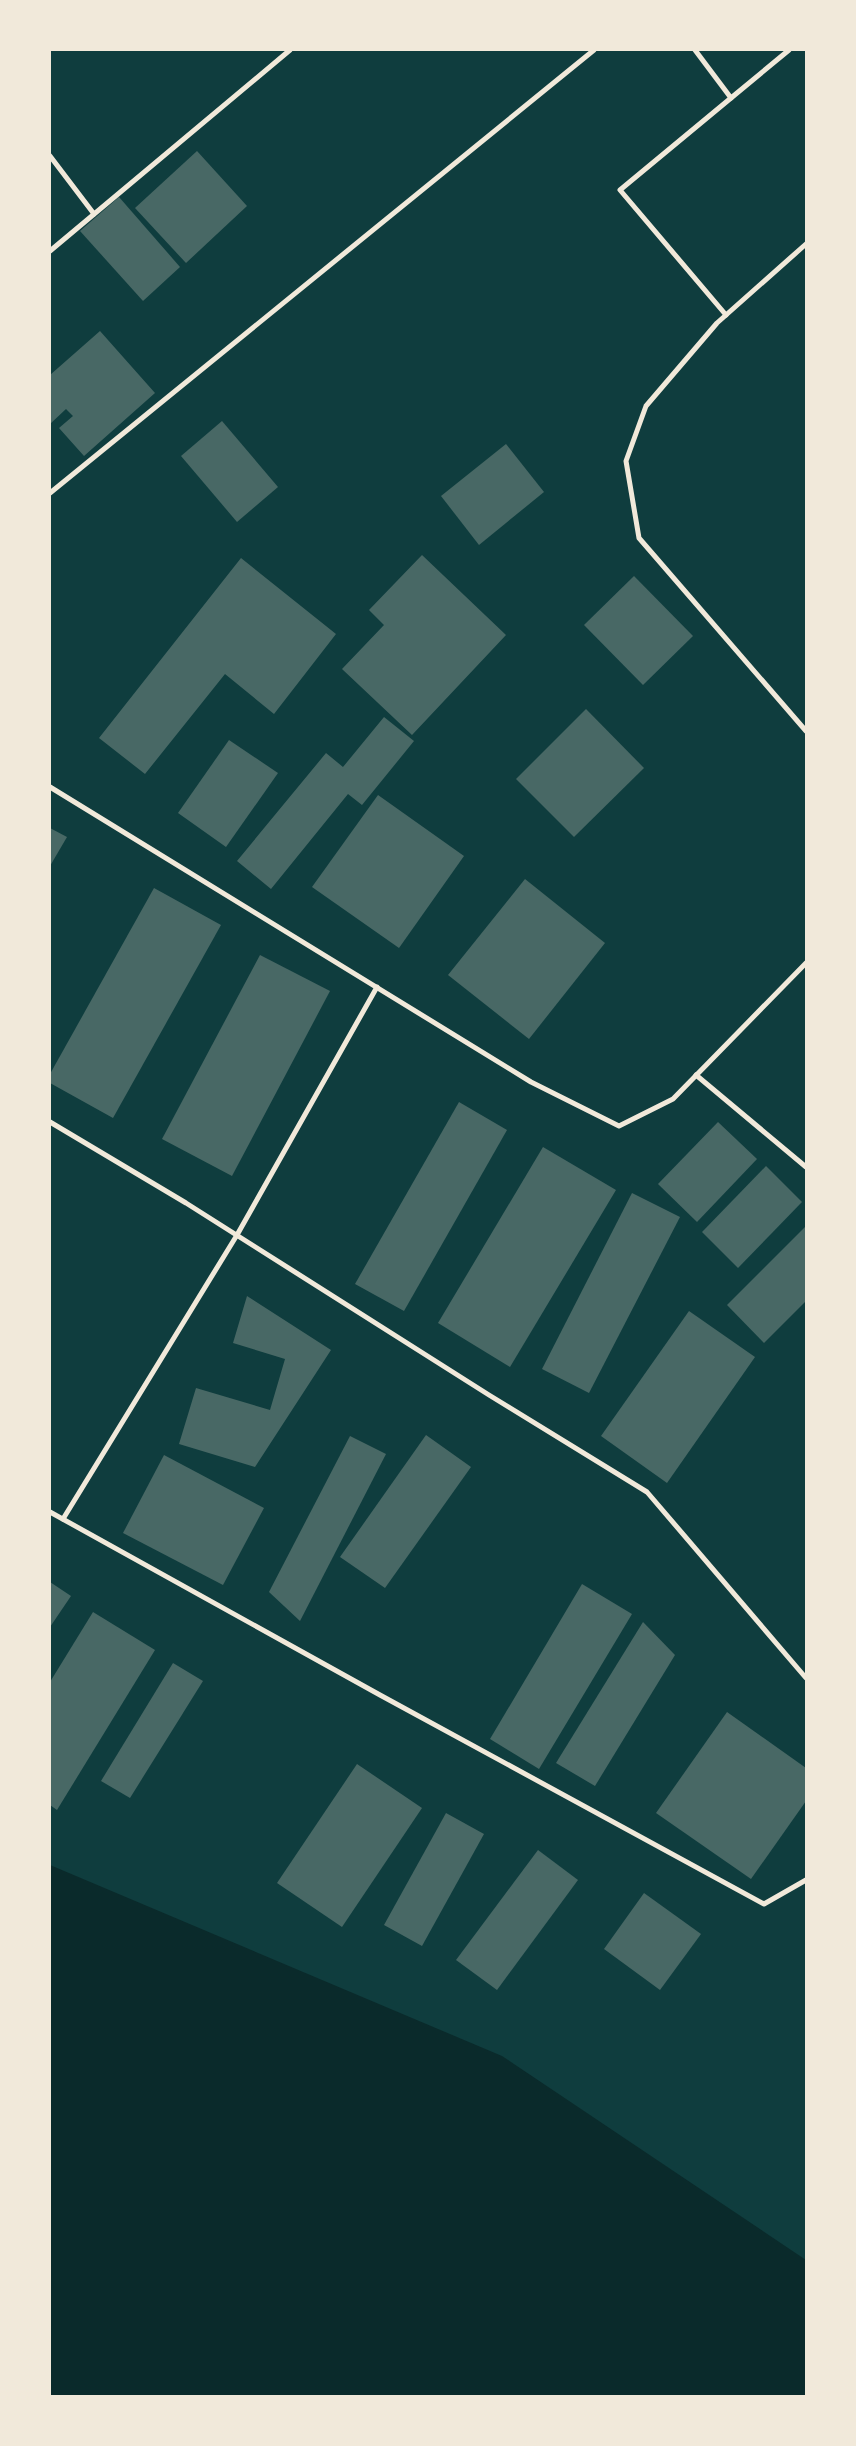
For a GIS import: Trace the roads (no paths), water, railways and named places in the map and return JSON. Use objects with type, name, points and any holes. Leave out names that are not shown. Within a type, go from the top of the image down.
[{"type":"street","points":[[50,250],[290,50]]},
{"type":"street","points":[[50,493],[594,50]]},
{"type":"street","points":[[695,50],[731,98]]},
{"type":"street","points":[[726,315],[620,190],[789,50]]},
{"type":"street","points":[[50,156],[94,214]]},
{"type":"street","points":[[806,244],[726,315],[646,406],[626,461],[639,538],[806,731]]},
{"type":"street","points":[[50,786],[531,1082],[619,1126],[673,1099],[806,963]]},
{"type":"street","points":[[63,1520],[237,1235],[377,987]]},
{"type":"street","points":[[696,1075],[806,1167]]},
{"type":"street","points":[[50,1122],[237,1235],[647,1492],[806,1678]]},
{"type":"street","points":[[50,1512],[380,1695],[764,1904],[806,1880]]},
{"type":"water","points":[[50,1865],[502,2056],[806,2260],[806,2396],[50,2396]]}]
